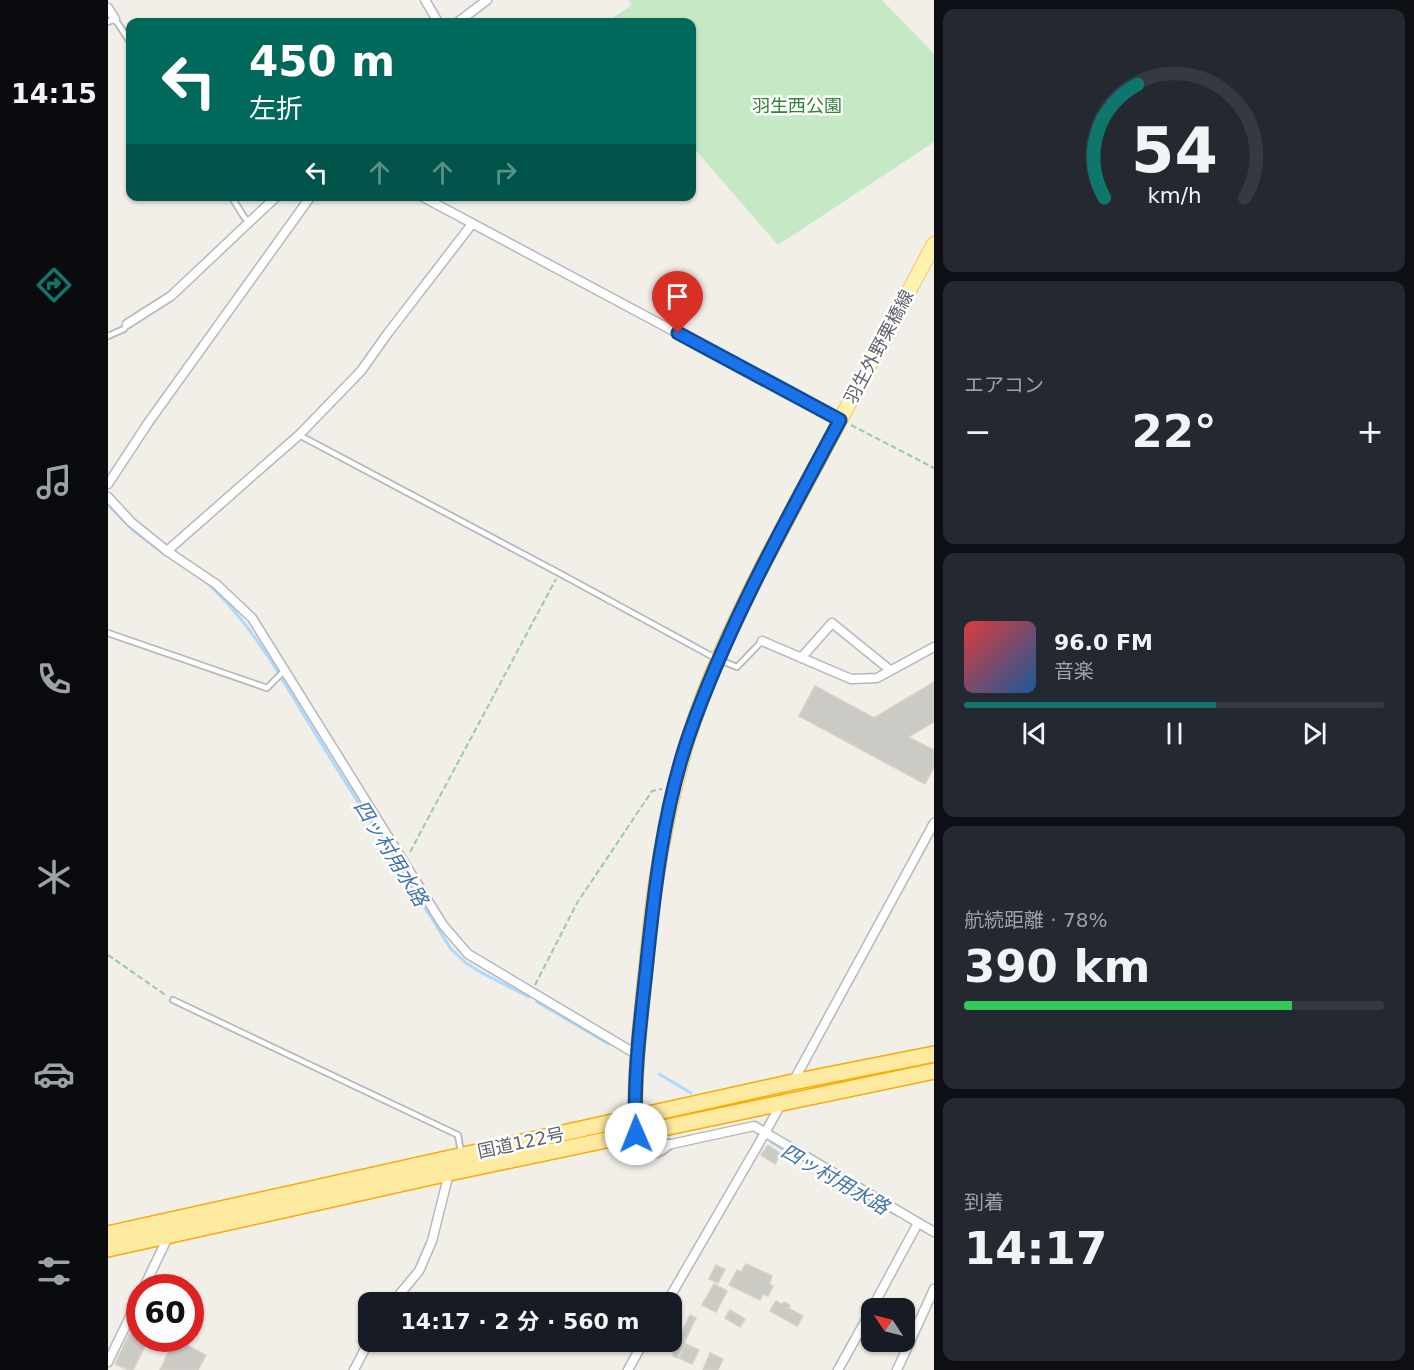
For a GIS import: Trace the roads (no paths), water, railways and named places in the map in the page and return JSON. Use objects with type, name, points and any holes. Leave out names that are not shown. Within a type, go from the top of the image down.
[{"type":"highway","name":"国道122号","points":[[108,1234],[793,1082],[934,1054]]},
{"type":"highway","name":"国道122号","points":[[108,1249],[449,1173],[934,1071]]},
{"type":"main road","name":"羽生外野栗橋線","points":[[636,1134],[636,1054],[657,877],[675,787],[689,737],[717,660],[764,563],[934,244]]},
{"type":"street","points":[[425,0],[436,18]]},
{"type":"street","points":[[463,18],[487,0]]},
{"type":"street","points":[[108,8],[112,20]]},
{"type":"street","points":[[127,324],[171,296],[272,201]]},
{"type":"street","points":[[108,484],[148,423],[307,201]]},
{"type":"street","points":[[430,201],[840,420]]},
{"type":"street","points":[[167,551],[300,435],[361,371],[472,224]]},
{"type":"street","points":[[108,496],[130,522],[167,551],[216,584],[252,618],[443,925],[468,954],[636,1054]]},
{"type":"street","points":[[801,658],[832,623],[890,670]]},
{"type":"street","points":[[762,641],[851,679],[877,678],[934,647]]},
{"type":"street","points":[[793,1082],[934,823]]},
{"type":"street","points":[[673,1292],[781,1104]]},
{"type":"street","points":[[636,1134],[638,1148],[645,1155],[667,1145],[754,1126],[934,1232]]},
{"type":"street","points":[[401,1292],[419,1271],[432,1241],[449,1173]]},
{"type":"street","points":[[877,1298],[918,1223]]},
{"type":"street","points":[[150,1274],[168,1237]]},
{"type":"street","points":[[897,1370],[934,1289]]},
{"type":"street","points":[[108,1362],[126,1325]]},
{"type":"street","points":[[838,1370],[861,1328]]},
{"type":"street","points":[[354,1370],[363,1352]]},
{"type":"street","points":[[627,1370],[638,1352]]},
{"type":"lane","points":[[112,20],[126,37]]},
{"type":"lane","points":[[234,201],[250,223]]},
{"type":"lane","points":[[108,336],[124,329],[127,324]]},
{"type":"lane","points":[[300,435],[717,660],[736,667],[762,641]]},
{"type":"lane","points":[[108,633],[267,688],[285,670]]},
{"type":"lane","points":[[172,1000],[458,1135],[461,1156]]},
{"type":"waterway","name":"四ッ村用水路","points":[[108,505],[134,531],[166,555]]},
{"type":"waterway","name":"四ッ村用水路","points":[[206,582],[245,624],[278,672]]},
{"type":"waterway","name":"四ッ村用水路","points":[[282,679],[451,949],[466,963],[482,973],[529,997]]},
{"type":"waterway","name":"四ッ村用水路","points":[[537,1002],[609,1044]]},
{"type":"waterway","name":"四ッ村用水路","points":[[659,1074],[691,1093]]},
{"type":"waterway","name":"四ッ村用水路","points":[[771,1142],[898,1216]]},
{"type":"park label","name":"羽生西公園","points":[[797,106]]}]
